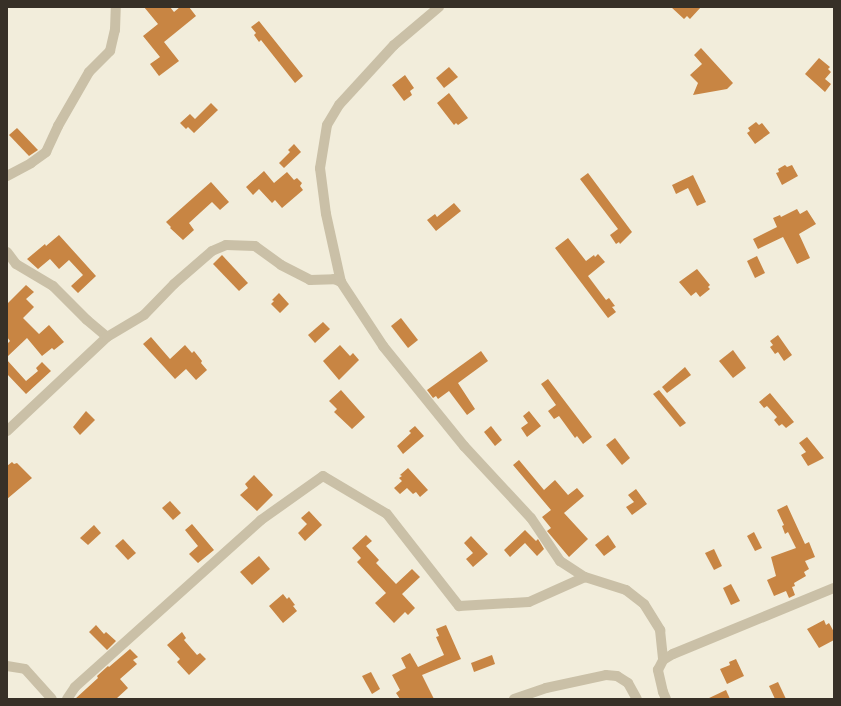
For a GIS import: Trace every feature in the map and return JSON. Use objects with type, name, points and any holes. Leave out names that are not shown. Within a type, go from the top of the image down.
[{"type":"street","points":[[7,176],[31,163],[46,152],[58,126],[88,72],[110,51],[115,30],[116,7]]},
{"type":"street","points":[[439,7],[394,45],[339,105],[327,125],[320,168],[326,214],[341,282],[382,346],[464,446],[531,518],[560,561],[585,577],[626,590],[644,604],[660,630],[663,660],[658,670],[666,699]]},
{"type":"street","points":[[7,431],[107,337],[144,315],[174,284],[212,251],[226,245],[255,246],[281,265],[310,280],[334,279],[341,282]]},
{"type":"street","points":[[7,252],[16,264],[53,286],[87,320],[107,337]]},
{"type":"street","points":[[67,699],[75,687],[261,520],[323,476],[387,514],[459,606],[529,602],[585,577]]},
{"type":"street","points":[[663,660],[679,651],[834,588]]},
{"type":"street","points":[[7,666],[24,669],[52,699]]},
{"type":"street","points":[[514,699],[546,688],[606,675],[617,676],[628,683],[637,699]]},
{"type":"building","points":[[144,7],[170,7],[174,12],[180,7],[189,7],[196,16],[164,42],[179,61],[159,76],[150,64],[160,57],[143,36],[158,24]]},
{"type":"building","points":[[671,7],[701,7],[690,19],[687,16],[684,19]]},
{"type":"building","points":[[259,21],[303,76],[295,83],[261,40],[259,42],[254,35],[256,33],[251,27]]},
{"type":"building","points":[[701,48],[733,83],[727,89],[693,95],[698,83],[690,75],[702,64],[694,55]]},
{"type":"building","points":[[819,58],[830,67],[828,69],[831,72],[825,79],[831,84],[825,92],[805,74]]},
{"type":"building","points":[[449,67],[458,77],[444,88],[436,78]]},
{"type":"building","points":[[405,75],[414,88],[410,91],[412,95],[404,101],[392,85]]},
{"type":"building","points":[[449,93],[468,118],[458,125],[456,123],[454,125],[437,103]]},
{"type":"building","points":[[211,103],[218,110],[194,133],[188,127],[186,129],[180,123],[190,114],[195,119]]},
{"type":"building","points":[[756,122],[759,125],[762,123],[770,133],[755,144],[747,133],[750,131],[748,128]]},
{"type":"building","points":[[17,128],[38,150],[29,156],[9,135]]},
{"type":"building","points":[[294,144],[301,152],[284,168],[279,163],[290,152],[288,150]]},
{"type":"building","points":[[785,165],[787,167],[792,165],[798,176],[782,185],[776,173],[779,172],[778,169]]},
{"type":"building","points":[[264,171],[274,183],[287,172],[294,180],[297,178],[302,183],[300,186],[303,190],[282,208],[275,200],[272,203],[259,189],[253,195],[246,187]]},
{"type":"building","points":[[588,173],[632,232],[620,244],[619,242],[616,244],[610,235],[618,229],[580,179]]},
{"type":"building","points":[[693,175],[706,202],[697,206],[688,188],[676,194],[672,185]]},
{"type":"building","points":[[211,182],[229,202],[220,210],[212,202],[189,223],[194,230],[183,240],[170,228],[171,227],[166,222]]},
{"type":"building","points":[[454,203],[461,211],[436,231],[427,220],[435,214],[437,217]]},
{"type":"building","points":[[797,209],[800,214],[807,210],[816,224],[799,234],[810,258],[797,264],[783,237],[758,249],[753,239],[777,227],[773,218],[780,215],[781,217]]},
{"type":"building","points":[[59,235],[96,276],[78,293],[71,286],[83,275],[69,260],[59,269],[50,259],[38,269],[27,259]]},
{"type":"building","points":[[568,238],[586,261],[598,254],[605,262],[588,276],[606,300],[609,298],[615,306],[612,307],[616,312],[608,318],[555,248]]},
{"type":"building","points":[[222,255],[248,283],[239,291],[213,264]]},
{"type":"building","points":[[757,256],[765,273],[755,278],[747,261]]},
{"type":"building","points":[[697,269],[710,285],[708,287],[710,289],[700,297],[696,292],[691,296],[679,282]]},
{"type":"building","points":[[26,285],[34,292],[26,299],[34,307],[23,318],[39,334],[49,325],[64,342],[54,350],[52,348],[42,356],[27,338],[7,357],[7,344],[10,341],[7,337],[7,304]]},
{"type":"building","points":[[279,293],[289,304],[280,313],[271,304],[274,301],[272,300]]},
{"type":"building","points":[[401,318],[418,340],[408,348],[391,326]]},
{"type":"building","points":[[323,322],[330,329],[315,343],[308,335]]},
{"type":"building","points":[[778,335],[792,355],[784,361],[778,352],[775,354],[770,347],[773,345],[770,341]]},
{"type":"building","points":[[151,337],[170,359],[185,345],[192,353],[194,351],[207,370],[196,380],[186,369],[175,379],[143,344]]},
{"type":"building","points":[[340,345],[350,356],[353,353],[359,360],[339,380],[323,361]]},
{"type":"building","points":[[733,350],[746,368],[733,378],[719,361]]},
{"type":"building","points":[[481,351],[488,361],[458,383],[475,409],[467,415],[449,391],[438,399],[436,396],[433,398],[427,390]]},
{"type":"building","points":[[7,360],[26,381],[38,371],[36,368],[42,362],[51,371],[26,394],[7,374]]},
{"type":"building","points":[[685,367],[691,375],[667,393],[662,387]]},
{"type":"building","points":[[548,379],[592,437],[583,444],[577,436],[575,438],[559,416],[554,419],[548,411],[556,405],[541,384]]},
{"type":"building","points":[[341,390],[365,417],[352,429],[334,412],[337,409],[329,401]]},
{"type":"building","points":[[659,390],[686,423],[680,427],[653,394]]},
{"type":"building","points":[[770,393],[794,422],[786,428],[782,424],[779,426],[774,420],[777,417],[767,406],[764,408],[759,402]]},
{"type":"building","points":[[86,411],[95,420],[80,435],[73,427]]},
{"type":"building","points":[[529,411],[541,426],[527,437],[521,428],[528,423],[523,416]]},
{"type":"building","points":[[415,426],[424,436],[403,454],[397,446],[411,433],[409,431]]},
{"type":"building","points":[[491,426],[502,440],[495,446],[484,432]]},
{"type":"building","points":[[807,437],[824,458],[808,466],[801,455],[806,452],[799,443]]},
{"type":"building","points":[[615,438],[630,458],[622,465],[606,445]]},
{"type":"building","points":[[519,460],[544,490],[555,480],[568,495],[577,488],[584,496],[564,513],[588,539],[569,557],[547,531],[551,528],[542,517],[551,510],[513,465]]},
{"type":"building","points":[[12,462],[14,464],[17,463],[32,478],[7,499],[7,466]]},
{"type":"building","points":[[408,468],[428,490],[420,497],[416,492],[413,494],[407,488],[400,494],[394,488],[402,481],[399,478],[402,476],[400,475]]},
{"type":"building","points":[[254,475],[273,495],[257,511],[240,495],[248,488],[245,484]]},
{"type":"building","points":[[636,489],[647,504],[632,515],[626,507],[634,502],[628,495]]},
{"type":"building","points":[[170,501],[181,513],[173,520],[162,508]]},
{"type":"building","points":[[787,505],[805,544],[809,542],[815,557],[805,561],[809,569],[804,572],[806,576],[794,583],[795,586],[792,587],[795,595],[789,598],[786,591],[774,596],[767,580],[776,576],[771,557],[796,548],[788,532],[785,534],[782,526],[784,525],[777,510]]},
{"type":"building","points":[[309,511],[322,525],[305,541],[298,533],[307,524],[301,518]]},
{"type":"building","points":[[192,524],[214,550],[198,563],[189,554],[198,546],[185,530]]},
{"type":"building","points":[[94,525],[101,533],[88,545],[80,538]]},
{"type":"building","points":[[525,530],[536,541],[538,539],[544,549],[537,556],[525,543],[510,557],[504,550]]},
{"type":"building","points":[[754,532],[762,548],[755,551],[747,536]]},
{"type":"building","points":[[366,535],[372,541],[366,546],[379,560],[376,563],[396,584],[412,569],[420,577],[402,594],[415,608],[408,615],[405,612],[394,623],[375,603],[386,593],[357,562],[361,558],[352,548]]},
{"type":"building","points":[[608,535],[616,547],[604,556],[595,545]]},
{"type":"building","points":[[471,536],[488,554],[473,567],[466,559],[473,553],[464,543]]},
{"type":"building","points":[[123,539],[136,553],[128,560],[115,546]]},
{"type":"building","points":[[714,549],[722,566],[714,570],[705,553]]},
{"type":"building","points":[[259,556],[270,569],[252,585],[240,572]]},
{"type":"building","points":[[731,584],[740,601],[731,605],[723,588]]},
{"type":"building","points":[[283,594],[287,599],[289,597],[295,605],[293,606],[297,611],[283,623],[269,606]]},
{"type":"building","points":[[824,620],[826,625],[829,623],[834,632],[834,640],[819,648],[807,629]]},
{"type":"building","points":[[96,625],[104,634],[106,632],[116,641],[107,650],[89,632]]},
{"type":"building","points":[[446,625],[461,659],[422,675],[434,699],[400,699],[396,693],[400,690],[392,675],[406,668],[401,658],[410,653],[418,667],[444,655],[436,637],[439,636],[436,629]]},
{"type":"building","points":[[182,632],[186,638],[184,640],[197,655],[200,653],[206,659],[189,675],[177,662],[180,659],[167,645]]},
{"type":"building","points":[[130,649],[138,657],[133,660],[137,664],[120,679],[128,688],[116,699],[75,699],[98,678],[97,676],[108,666],[109,667]]},
{"type":"building","points":[[492,655],[495,664],[474,672],[471,663]]},
{"type":"building","points":[[736,659],[744,676],[727,684],[720,669],[730,665],[729,662]]},
{"type":"building","points":[[371,672],[380,689],[372,694],[362,676]]},
{"type":"building","points":[[778,682],[786,699],[775,699],[769,686]]},
{"type":"building","points":[[726,690],[730,699],[707,699]]}]
